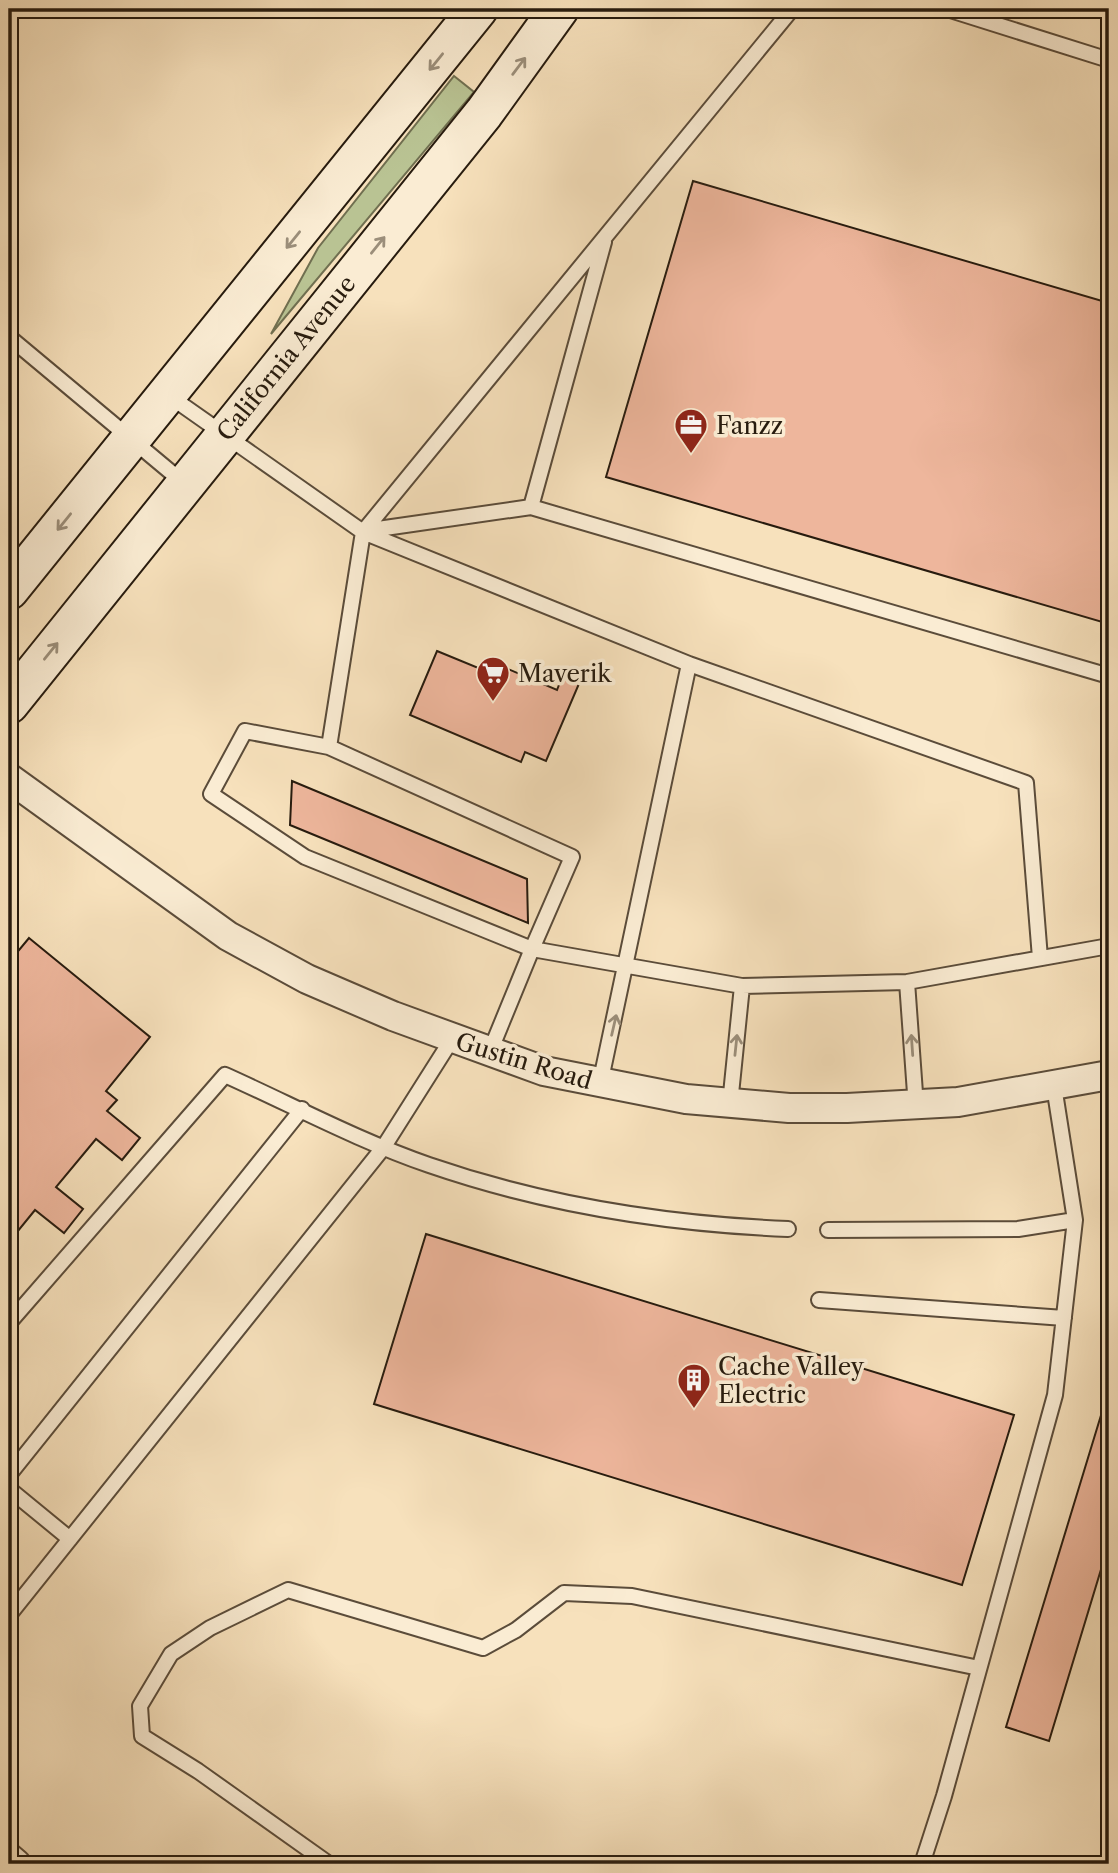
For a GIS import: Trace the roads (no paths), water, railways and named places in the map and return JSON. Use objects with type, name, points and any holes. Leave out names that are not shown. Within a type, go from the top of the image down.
[{"type":"main road","points":[[9,590],[478,9]]},
{"type":"main road","name":"California Avenue","points":[[9,704],[492,103],[559,9]]},
{"type":"street","name":"Gustin Road","points":[[9,778],[228,936],[307,979],[489,1054],[600,1084],[730,1104],[789,1108],[916,1107],[1109,1075]]},
{"type":"street","points":[[9,1858],[16,1864]]},
{"type":"lane","points":[[329,747],[363,532],[792,9]]},
{"type":"lane","points":[[947,9],[1109,60]]},
{"type":"lane","points":[[531,507],[605,237]]},
{"type":"lane","points":[[9,337],[185,484]]},
{"type":"lane","points":[[167,395],[363,532],[689,664],[1026,783],[1040,958]]},
{"type":"lane","points":[[363,532],[531,507],[1109,676]]},
{"type":"lane","points":[[600,1084],[628,966],[689,664]]},
{"type":"lane","points":[[489,1054],[532,949],[572,857],[329,747],[245,731],[211,794],[305,857],[532,949],[742,986],[907,982],[1109,946]]},
{"type":"lane","points":[[907,982],[916,1107]]},
{"type":"lane","points":[[730,1104],[742,986]]},
{"type":"lane","points":[[9,1615],[383,1148],[452,1039]]},
{"type":"lane","points":[[9,1323],[225,1075],[383,1148],[430,1165],[577,1205],[710,1226],[788,1229]]},
{"type":"lane","points":[[922,1864],[1055,1395],[1075,1220],[1054,1086]]},
{"type":"lane","points":[[9,1475],[302,1109]]},
{"type":"lane","points":[[828,1230],[1018,1229],[1075,1220]]},
{"type":"lane","points":[[819,1300],[1064,1318]]},
{"type":"lane","points":[[9,1489],[70,1539]]},
{"type":"lane","points":[[329,1864],[198,1771],[142,1736],[139,1706],[171,1654],[210,1629],[288,1590],[483,1648],[516,1630],[565,1593],[632,1596],[979,1668]]},
{"type":"place","name":"Fanzz","points":[[691,455]]},
{"type":"place","name":"Maverik","points":[[493,703]]},
{"type":"place","name":"Cache Valley Electric","points":[[694,1410]]}]
